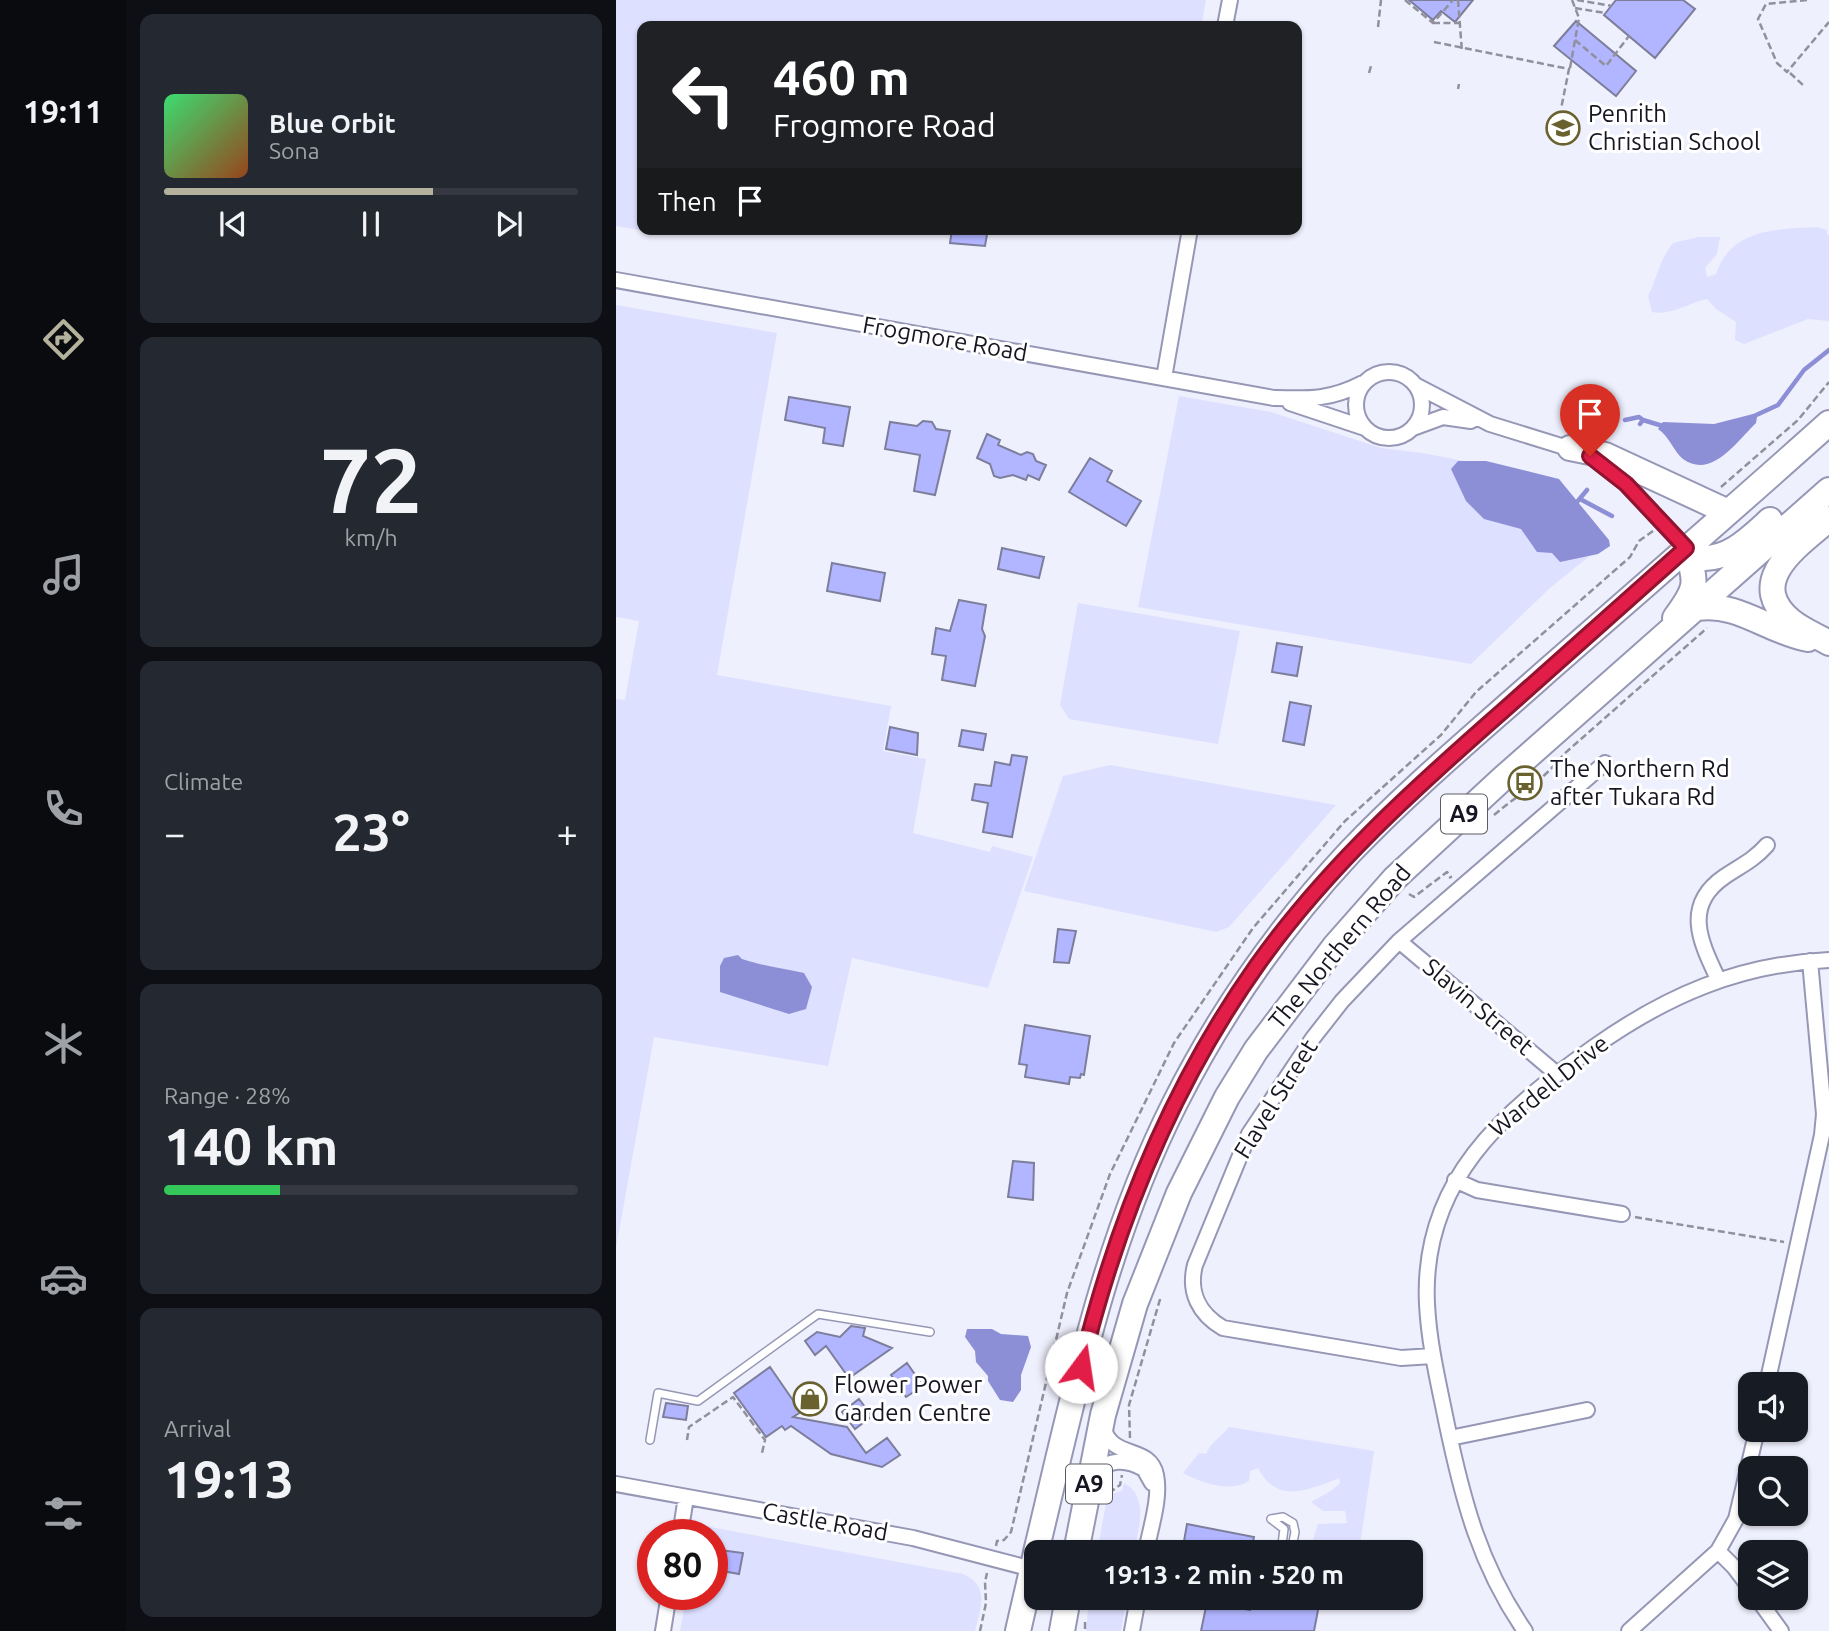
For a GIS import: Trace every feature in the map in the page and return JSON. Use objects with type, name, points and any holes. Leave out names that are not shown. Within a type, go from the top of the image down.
[{"type":"highway","name":"The Northern Road","points":[[1039,1540],[1112,1252],[1149,1160],[1210,1037],[1259,963],[1351,852],[1424,780],[1829,424]]},
{"type":"highway","points":[[1570,448],[1605,455],[1728,512]]},
{"type":"highway","points":[[1686,548],[1698,558],[1724,555],[1748,540],[1829,469]]},
{"type":"highway","name":"The Northern Road","points":[[1080,1540],[1098,1490],[1103,1415],[1117,1360],[1156,1247],[1206,1139],[1256,1050],[1319,966],[1395,878],[1501,780],[1829,490]]},
{"type":"highway","points":[[1829,519],[1781,561],[1773,585],[1779,605],[1792,622],[1829,643]]},
{"type":"highway","points":[[1652,648],[1684,605],[1695,583],[1686,548]]},
{"type":"highway","points":[[1698,608],[1728,608],[1790,636],[1829,643]]},
{"type":"highway","name":"The Northern Road","points":[[1018,1631],[1024,1605]]},
{"type":"highway","points":[[1062,1631],[1066,1610]]},
{"type":"street","points":[[1226,21],[1230,0]]},
{"type":"street","points":[[1164,378],[1189,235]]},
{"type":"street","name":"Frogmore Road","points":[[616,280],[1274,398],[1365,428]]},
{"type":"street","points":[[1490,424],[1417,386],[1406,376],[1391,372],[1376,374],[1363,383],[1356,405],[1360,421],[1365,428],[1388,438],[1443,417],[1490,424],[1590,456],[1618,475],[1686,548]]},
{"type":"street","name":"Frogmore Road","points":[[1274,398],[1321,399],[1340,395],[1363,383]]},
{"type":"street","points":[[1411,430],[1422,408],[1417,386]]},
{"type":"street","name":"Flavel Street","points":[[1433,1356],[1401,1358],[1232,1331],[1216,1324],[1203,1312],[1193,1285],[1195,1265],[1241,1150],[1257,1121],[1342,1001],[1399,941],[1605,763]]},
{"type":"street","points":[[1718,979],[1699,934],[1698,922],[1702,905],[1716,883],[1751,861],[1768,845]]},
{"type":"street","name":"Slavin Street","points":[[1399,941],[1557,1074]]},
{"type":"street","name":"Wardell Drive","points":[[1525,1631],[1482,1554],[1464,1502],[1433,1356],[1428,1316],[1428,1266],[1439,1217],[1455,1181],[1472,1153],[1493,1128],[1557,1074],[1643,1013],[1718,979],[1810,961],[1829,960]]},
{"type":"street","points":[[1770,1372],[1824,1114],[1810,961]]},
{"type":"street","points":[[1455,1181],[1477,1190],[1622,1214]]},
{"type":"street","points":[[1450,1438],[1587,1410]]},
{"type":"street","points":[[1103,1415],[1103,1426],[1108,1440],[1123,1451],[1145,1458],[1156,1473],[1156,1494],[1148,1540]]},
{"type":"street","points":[[1629,1631],[1718,1551],[1736,1519],[1754,1442]]},
{"type":"street","points":[[1098,1490],[1105,1465],[1123,1461],[1144,1469],[1156,1494]]},
{"type":"street","name":"Castle Road","points":[[616,1484],[1024,1556]]},
{"type":"street","points":[[683,1519],[687,1497]]},
{"type":"street","points":[[1718,1551],[1738,1572]]},
{"type":"street","points":[[663,1631],[666,1610]]},
{"type":"street","points":[[1132,1631],[1136,1610]]},
{"type":"street","points":[[1766,1610],[1782,1631]]},
{"type":"lane","points":[[650,1440],[658,1393],[698,1401],[818,1314],[930,1332]]},
{"type":"lane","points":[[1283,1540],[1284,1530],[1271,1519],[1283,1517],[1295,1526],[1293,1540]]},
{"type":"path","points":[[1378,27],[1381,0]]},
{"type":"path","points":[[1405,0],[1433,23],[1460,23]]},
{"type":"path","points":[[1433,23],[1455,0]]},
{"type":"path","points":[[1455,0],[1462,50]]},
{"type":"path","points":[[1561,109],[1579,18],[1572,0]]},
{"type":"path","points":[[1577,0],[1612,6]]},
{"type":"path","points":[[1807,0],[1766,4],[1758,19],[1777,63],[1787,72],[1829,22]]},
{"type":"path","points":[[1575,8],[1605,13]]},
{"type":"path","points":[[1575,40],[1606,66],[1629,36]]},
{"type":"path","points":[[1434,42],[1462,50],[1569,69]]},
{"type":"path","points":[[1369,73],[1371,66]]},
{"type":"path","points":[[1790,73],[1804,86]]},
{"type":"path","points":[[1458,89],[1460,84]]},
{"type":"path","points":[[1718,489],[1798,420],[1829,382]]},
{"type":"path","points":[[995,1549],[997,1541],[1004,1540],[1011,1532],[1050,1359],[1083,1244],[1110,1174],[1174,1043],[1253,928],[1345,821],[1441,735],[1476,692],[1630,557],[1639,541]]},
{"type":"path","points":[[1409,894],[1414,897],[1447,872],[1451,877],[1443,884]]},
{"type":"path","points":[[1429,885],[1435,892],[1434,911]]},
{"type":"path","points":[[1622,1214],[1798,1244]]},
{"type":"path","points":[[687,1440],[690,1427],[733,1397],[765,1440],[762,1452]]},
{"type":"path","points":[[1098,1490],[1120,1485],[1122,1475]]},
{"type":"path","points":[[980,1631],[986,1603],[986,1577]]},
{"type":"shaded area","points":[[616,0],[1206,0],[1202,21],[637,21],[637,230],[616,226]]},
{"type":"shaded area","points":[[1817,227],[1827,230],[1829,235],[1829,321],[1808,319],[1744,344],[1735,340],[1736,322],[1716,309],[1707,299],[1673,311],[1652,312],[1648,296],[1673,243],[1699,237],[1720,237],[1717,254],[1705,268],[1707,277],[1716,274],[1732,248],[1757,234]]},
{"type":"shaded area","points":[[616,305],[777,333],[717,675],[891,706],[883,751],[926,759],[913,833],[990,852],[992,846],[1033,857],[988,988],[852,958],[828,1066],[654,1037],[616,1248],[616,699],[625,700],[639,621],[616,617]]},
{"type":"shaded area","points":[[1179,396],[1271,412],[1381,448],[1554,478],[1608,541],[1550,588],[1471,664],[1138,607]]},
{"type":"shaded area","points":[[1078,603],[1240,631],[1218,744],[1069,719],[1060,705]]},
{"type":"shaded area","points":[[1110,765],[1336,805],[1229,927],[1216,932],[1024,891],[1063,776]]},
{"type":"shaded area","points":[[1229,1427],[1374,1451],[1361,1540],[1313,1540],[1318,1524],[1347,1523],[1345,1511],[1323,1511],[1311,1502],[1331,1491],[1340,1483],[1339,1478],[1305,1490],[1284,1491],[1266,1480],[1258,1468],[1250,1471],[1249,1481],[1233,1486],[1207,1483],[1183,1473],[1199,1453],[1206,1454]]},
{"type":"shaded area","points":[[1124,1483],[1132,1489],[1140,1505],[1136,1540],[1099,1540],[1106,1504],[1111,1494],[1122,1491]]},
{"type":"shaded area","points":[[728,1530],[963,1574],[977,1585],[981,1598],[975,1631],[680,1631],[684,1610],[728,1610]]},
{"type":"shaded area","points":[[1088,1610],[1125,1610],[1121,1631],[1086,1631]]},
{"type":"water","points":[[1753,414],[1757,417],[1756,423],[1741,439],[1724,455],[1704,465],[1683,459],[1658,429],[1663,422],[1714,424]]},
{"type":"water","points":[[1458,461],[1486,461],[1559,479],[1609,540],[1610,546],[1598,554],[1560,562],[1552,553],[1537,552],[1521,529],[1484,519],[1466,501],[1451,469]]},
{"type":"water","points":[[738,955],[742,959],[804,973],[812,987],[806,1009],[789,1014],[720,992],[720,966],[724,958]]},
{"type":"water","points":[[967,1329],[992,1329],[1001,1334],[1028,1336],[1031,1347],[1021,1375],[1021,1390],[1013,1402],[1000,1400],[988,1381],[988,1376],[976,1362],[975,1351],[965,1337]]},
{"type":"building","points":[[1409,0],[1473,0],[1455,22],[1441,11],[1433,20]]},
{"type":"building","points":[[1616,0],[1683,0],[1695,9],[1655,58],[1604,15]]},
{"type":"building","points":[[1576,21],[1636,71],[1616,96],[1554,46]]},
{"type":"building","points":[[951,235],[987,235],[985,246],[950,243]]},
{"type":"building","points":[[789,397],[850,407],[843,446],[823,443],[825,428],[785,420]]},
{"type":"building","points":[[923,421],[932,422],[936,429],[950,431],[935,495],[914,491],[920,455],[885,449],[890,422],[917,426]]},
{"type":"building","points":[[987,434],[1000,440],[998,445],[1021,455],[1027,452],[1033,454],[1036,461],[1046,465],[1039,480],[1028,475],[1026,480],[1013,475],[1000,478],[994,476],[990,464],[977,458]]},
{"type":"building","points":[[1090,458],[1112,471],[1107,481],[1141,501],[1126,526],[1069,492]]},
{"type":"building","points":[[1002,548],[1044,557],[1039,578],[998,569]]},
{"type":"building","points":[[832,563],[885,573],[880,601],[827,591]]},
{"type":"building","points":[[959,600],[986,605],[982,629],[985,636],[975,686],[942,680],[946,656],[932,654],[936,628],[950,631]]},
{"type":"building","points":[[1277,643],[1302,647],[1297,676],[1272,672]]},
{"type":"building","points":[[1290,702],[1311,706],[1304,745],[1283,741]]},
{"type":"building","points":[[890,727],[918,733],[917,755],[886,749]]},
{"type":"building","points":[[962,730],[986,734],[983,750],[959,746]]},
{"type":"building","points":[[1012,755],[1027,757],[1012,837],[983,832],[988,803],[972,800],[975,784],[991,786],[995,762],[1010,765]]},
{"type":"building","points":[[1058,929],[1076,931],[1069,963],[1054,962]]},
{"type":"building","points":[[1025,1025],[1090,1036],[1084,1075],[1081,1074],[1080,1078],[1070,1077],[1069,1084],[1025,1077],[1027,1065],[1019,1064]]},
{"type":"building","points":[[1013,1161],[1034,1163],[1033,1200],[1008,1197]]},
{"type":"building","points":[[851,1326],[865,1328],[863,1336],[892,1348],[849,1378],[826,1346],[815,1355],[805,1341],[817,1332],[840,1337]]},
{"type":"building","points":[[907,1363],[923,1386],[906,1397],[891,1375]]},
{"type":"building","points":[[770,1367],[801,1412],[793,1417],[847,1427],[866,1453],[887,1438],[900,1455],[882,1467],[831,1454],[791,1426],[785,1430],[782,1426],[766,1437],[734,1393]]},
{"type":"building","points":[[859,1399],[872,1416],[855,1429],[842,1412]]},
{"type":"building","points":[[666,1403],[688,1406],[686,1420],[663,1417]]},
{"type":"building","points":[[1187,1524],[1254,1537],[1253,1540],[1184,1540]]},
{"type":"building","points":[[728,1551],[743,1553],[739,1574],[728,1572]]},
{"type":"building","points":[[1205,1610],[1318,1610],[1314,1631],[1201,1631]]},
{"type":"waterway","points":[[1752,417],[1778,405],[1804,370],[1829,350]]},
{"type":"waterway","points":[[1625,420],[1639,417],[1643,420]]},
{"type":"waterway","points":[[1640,424],[1643,420],[1666,427]]},
{"type":"waterway","points":[[1577,502],[1587,490]]},
{"type":"waterway","points":[[1580,499],[1612,516]]},
{"type":"place","name":"Penrith Christian School","points":[[1563,128]]},
{"type":"place","name":"The Northern Rd after Tukara Rd","points":[[1525,783]]},
{"type":"place","name":"Flower Power Garden Centre","points":[[810,1399]]},
{"type":"route","points":[[1081,1367],[1112,1252],[1149,1160],[1210,1037],[1259,963],[1351,852],[1424,780],[1686,548],[1626,484],[1590,456]]}]
